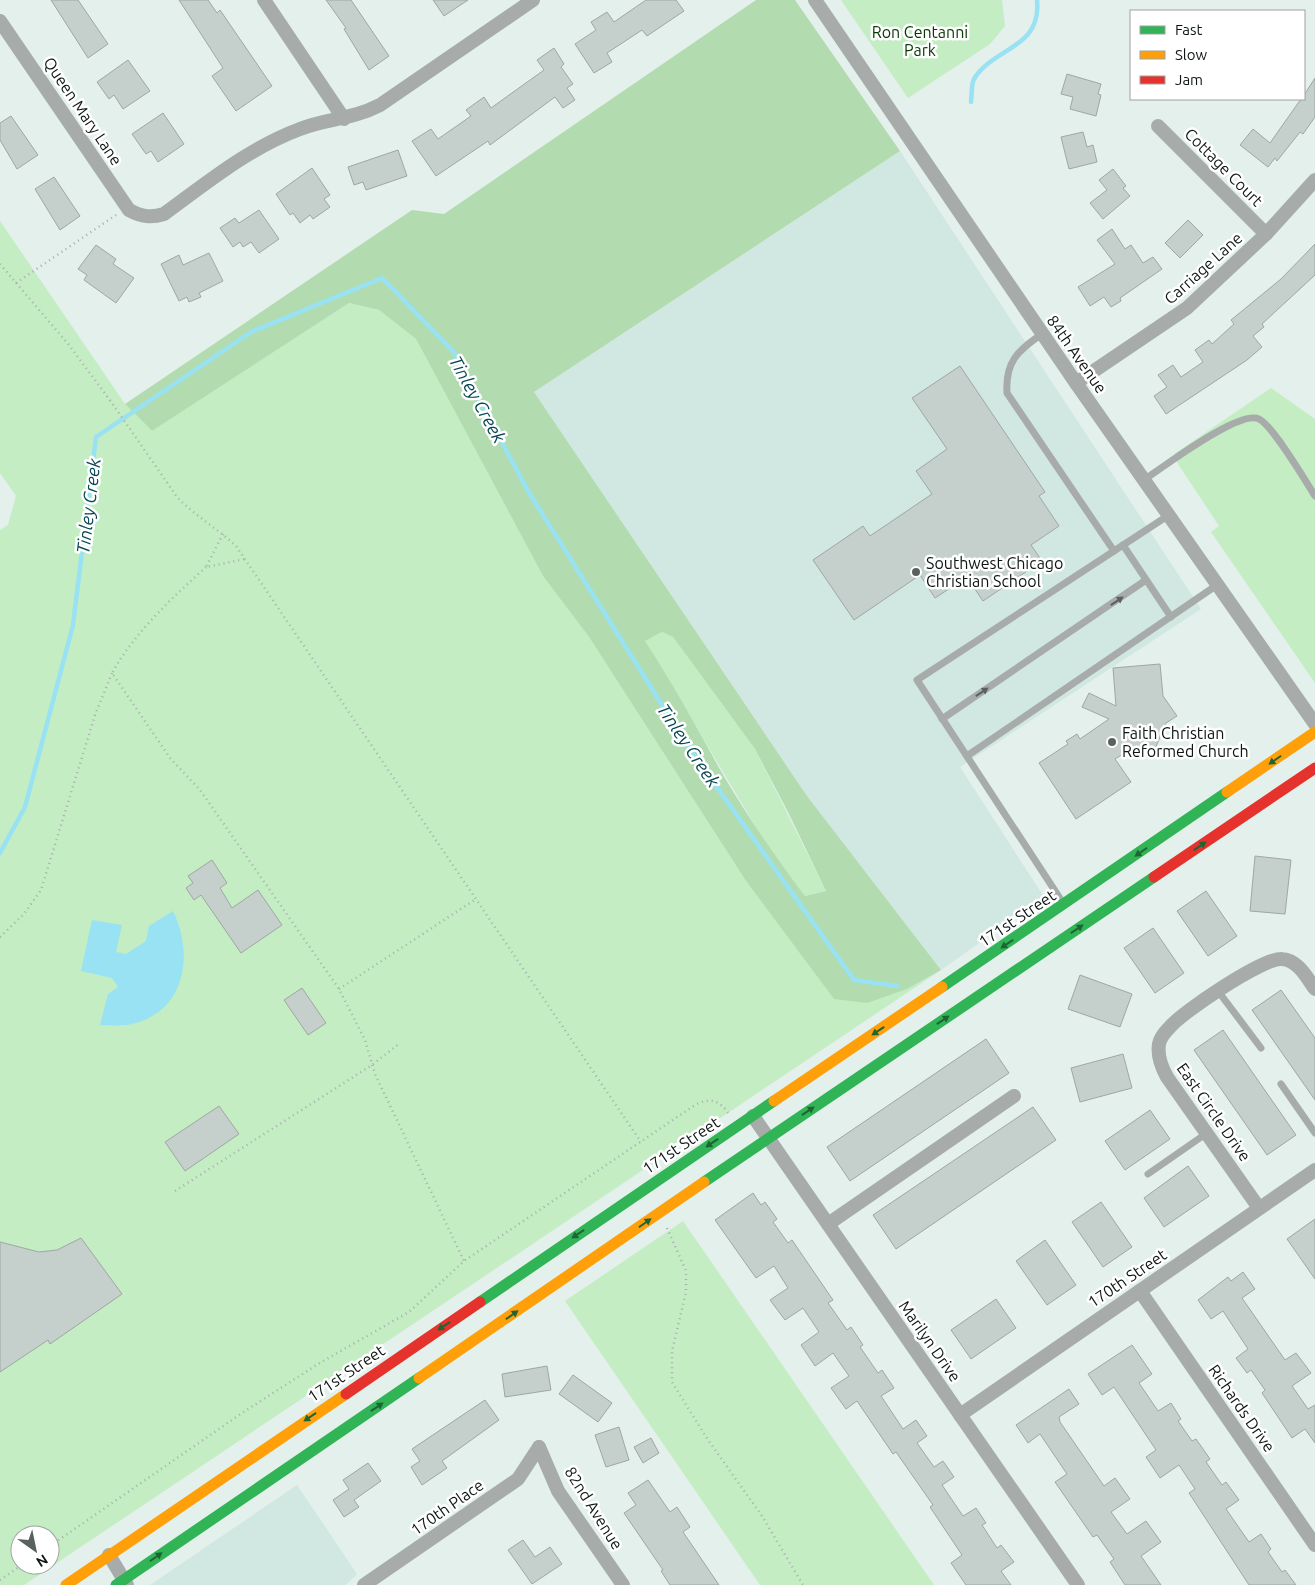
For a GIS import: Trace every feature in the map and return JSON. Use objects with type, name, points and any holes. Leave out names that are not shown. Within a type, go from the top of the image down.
[{"type":"street","points":[[264,0],[344,119],[361,115],[380,105],[533,0]]},
{"type":"street","name":"84th Avenue","points":[[815,0],[1042,334],[1315,724]]},
{"type":"street","name":"Queen Mary Lane","points":[[0,21],[126,206],[129,210],[140,216],[153,217],[164,214],[253,150],[301,128],[344,119]]},
{"type":"street","name":"Cottage Court","points":[[1158,126],[1266,234]]},
{"type":"street","name":"Carriage Lane","points":[[1076,383],[1187,308],[1266,234],[1315,180]]},
{"type":"street","name":"171st Street","points":[[66,1585],[1065,905],[1315,732]]},
{"type":"street","points":[[109,1556],[123,1583],[768,1139],[1315,768]]},
{"type":"street","name":"East Circle Drive","points":[[1259,1208],[1167,1077],[1161,1065],[1159,1045],[1169,1028],[1216,992],[1264,963],[1283,959],[1300,968],[1315,989]]},
{"type":"street","points":[[828,1224],[1014,1096]]},
{"type":"street","name":"Marilyn Drive","points":[[753,1116],[1078,1585]]},
{"type":"street","name":"170th Street","points":[[960,1415],[1315,1170]]},
{"type":"street","name":"Richards Drive","points":[[1140,1291],[1315,1545]]},
{"type":"street","name":"170th Place","points":[[364,1585],[518,1479],[539,1447]]},
{"type":"street","name":"82nd Avenue","points":[[539,1447],[558,1491],[623,1585]]},
{"type":"lane","points":[[1042,334],[1022,347],[1015,357],[1006,379],[1007,393],[1114,551]]},
{"type":"lane","points":[[1144,480],[1226,426],[1251,417],[1258,418],[1268,427],[1315,496]]},
{"type":"lane","points":[[1065,905],[917,680],[1169,515]]},
{"type":"lane","points":[[1123,545],[1171,617]]},
{"type":"lane","points":[[942,719],[1146,580]]},
{"type":"lane","points":[[967,756],[1217,585]]},
{"type":"lane","points":[[1216,992],[1261,1048]]},
{"type":"lane","points":[[1281,1084],[1315,1133]]},
{"type":"lane","points":[[1148,1174],[1208,1133]]},
{"type":"path","points":[[16,283],[126,206]]},
{"type":"path","points":[[0,264],[69,345],[177,497],[189,510],[223,534],[236,546],[640,1142]]},
{"type":"path","points":[[0,937],[24,914],[41,890],[95,715],[112,674],[124,652],[169,601],[206,567],[223,534]]},
{"type":"path","points":[[206,567],[245,559]]},
{"type":"path","points":[[112,674],[170,758],[200,790],[339,989],[364,1040],[372,1065],[446,1228],[464,1261]]},
{"type":"path","points":[[339,989],[476,899]]},
{"type":"path","points":[[175,1191],[372,1065],[400,1043]]},
{"type":"path","points":[[60,1539],[242,1412],[318,1364],[409,1312],[464,1261],[705,1100],[719,1102],[730,1116]]},
{"type":"path","points":[[666,1229],[678,1249],[686,1270],[686,1292],[672,1351],[672,1382],[706,1437],[762,1516],[803,1585]]},
{"type":"shaded area","name":"Southwest Chicago Christian School","points":[[900,151],[1201,609],[960,767],[1044,897],[941,970],[807,796],[534,392]]},
{"type":"shaded area","points":[[297,1485],[357,1574],[346,1585],[150,1585]]},
{"type":"green space","points":[[756,0],[795,0],[900,151],[534,392],[807,796],[941,970],[907,989],[867,1003],[834,999],[744,878],[589,637],[543,576],[416,339],[379,310],[349,303],[152,431],[125,404],[412,210],[444,214]],"holes":[[[662,632],[673,637],[755,749],[826,891],[805,896],[783,866],[732,789],[645,641]]]},
{"type":"green space","name":"Ron Centanni Park","points":[[841,0],[1002,0],[1005,26],[990,44],[908,98]]},
{"type":"green space","points":[[0,221],[125,404],[152,431],[349,303],[379,310],[416,339],[543,576],[589,637],[744,878],[907,989],[941,970],[60,1561],[60,1525],[10,1525],[10,1575],[39,1575],[24,1585],[0,1585],[0,530],[8,525],[16,496],[0,473]]},
{"type":"green space","points":[[1271,388],[1315,419],[1315,683],[1211,532],[1219,526],[1178,464],[1174,454]]},
{"type":"green space","points":[[662,632],[673,637],[755,749],[826,891],[805,896],[766,844],[645,641]]},
{"type":"green space","points":[[683,1221],[934,1585],[760,1585],[565,1301]]},
{"type":"water","points":[[173,911],[180,928],[183,964],[180,981],[173,996],[162,1009],[147,1019],[127,1025],[100,1025],[108,994],[118,987],[112,978],[81,971],[92,920],[122,925],[116,952],[126,954],[146,941],[149,926]]},
{"type":"building","points":[[51,0],[78,0],[108,44],[88,58]]},
{"type":"building","points":[[179,0],[208,0],[217,13],[220,10],[272,86],[236,111],[212,76],[223,68]]},
{"type":"building","points":[[326,0],[351,0],[389,56],[369,70],[344,29],[346,28]]},
{"type":"building","points":[[433,0],[468,0],[444,16]]},
{"type":"building","points":[[646,0],[676,0],[684,11],[647,36],[642,30],[607,53],[612,62],[594,73],[575,44],[596,30],[591,22],[607,12],[614,22]]},
{"type":"building","points":[[554,48],[564,64],[561,67],[573,84],[567,88],[575,100],[563,108],[555,97],[490,145],[488,141],[436,176],[412,141],[431,129],[438,139],[471,116],[466,110],[484,97],[491,108],[544,70],[537,60]]},
{"type":"building","points":[[128,60],[150,91],[123,109],[114,95],[109,99],[97,82]]},
{"type":"building","points":[[1067,74],[1101,84],[1098,94],[1101,95],[1096,116],[1070,109],[1073,97],[1061,94]]},
{"type":"building","points":[[1315,78],[1315,117],[1303,134],[1300,132],[1277,161],[1275,158],[1268,167],[1240,145],[1253,129],[1270,143],[1300,100],[1305,100],[1305,93]]},
{"type":"building","points":[[163,113],[184,144],[158,162],[151,151],[146,154],[132,134]]},
{"type":"building","points":[[11,116],[38,155],[17,169],[0,140],[0,123]]},
{"type":"building","points":[[1083,132],[1087,147],[1093,145],[1097,162],[1069,169],[1061,137]]},
{"type":"building","points":[[398,150],[407,176],[366,190],[363,182],[354,185],[348,167]]},
{"type":"building","points":[[312,168],[330,195],[324,199],[330,207],[313,219],[310,215],[300,223],[293,213],[290,215],[276,194]]},
{"type":"building","points":[[1113,169],[1126,186],[1123,188],[1130,196],[1103,219],[1090,203],[1107,190],[1099,180]]},
{"type":"building","points":[[54,177],[80,216],[60,230],[35,189]]},
{"type":"building","points":[[259,210],[279,239],[259,253],[251,242],[243,247],[240,242],[233,247],[220,228],[235,218],[239,223]]},
{"type":"building","points":[[1188,220],[1203,235],[1180,258],[1165,243]]},
{"type":"building","points":[[1112,229],[1125,249],[1131,245],[1143,263],[1153,257],[1162,269],[1120,298],[1121,301],[1111,307],[1104,297],[1090,306],[1078,287],[1115,264],[1097,240]]},
{"type":"building","points":[[1315,244],[1315,275],[1262,324],[1264,327],[1253,336],[1262,347],[1247,360],[1166,414],[1154,396],[1167,387],[1158,375],[1173,365],[1181,377],[1203,362],[1195,350],[1209,340],[1212,344],[1234,324],[1231,320],[1281,279]]},
{"type":"building","points":[[96,245],[116,259],[113,264],[134,278],[116,303],[84,280],[87,275],[78,269]]},
{"type":"building","points":[[209,253],[223,281],[199,293],[201,297],[189,302],[187,297],[179,301],[161,264],[179,255],[183,265]]},
{"type":"building","points":[[960,366],[1045,492],[1039,496],[1059,526],[1031,545],[1042,561],[983,601],[967,577],[935,598],[920,575],[854,620],[813,560],[863,526],[870,536],[932,494],[916,471],[947,449],[912,398]]},
{"type":"building","name":"Faith Christian Reformed Church","points":[[1160,664],[1163,696],[1177,716],[1166,723],[1155,749],[1128,751],[1115,759],[1131,782],[1076,819],[1039,763],[1068,744],[1066,741],[1077,734],[1080,739],[1109,719],[1082,707],[1089,693],[1116,706],[1113,668]]},
{"type":"building","points":[[1255,856],[1291,860],[1285,914],[1250,911]]},
{"type":"building","points":[[212,860],[227,883],[220,888],[232,908],[258,890],[282,925],[241,953],[201,895],[194,900],[186,888],[193,883],[188,876]]},
{"type":"building","points":[[1206,891],[1237,936],[1208,956],[1177,911]]},
{"type":"building","points":[[1153,928],[1184,973],[1155,993],[1124,948]]},
{"type":"building","points":[[1080,975],[1132,994],[1120,1027],[1068,1009]]},
{"type":"building","points":[[302,988],[326,1023],[308,1035],[284,1000]]},
{"type":"building","points":[[1281,990],[1315,1038],[1315,1100],[1252,1010]]},
{"type":"building","points":[[1223,1030],[1296,1135],[1267,1155],[1194,1050]]},
{"type":"building","points":[[986,1039],[1009,1073],[850,1181],[827,1147]]},
{"type":"building","points":[[1123,1054],[1132,1088],[1080,1102],[1071,1068]]},
{"type":"building","points":[[219,1106],[239,1134],[185,1171],[165,1142]]},
{"type":"building","points":[[1033,1107],[1056,1140],[896,1249],[873,1215]]},
{"type":"building","points":[[1150,1110],[1170,1139],[1125,1170],[1105,1141]]},
{"type":"building","points":[[1188,1166],[1209,1196],[1164,1227],[1144,1198]]},
{"type":"building","points":[[753,1193],[761,1205],[765,1202],[777,1219],[773,1222],[788,1243],[792,1240],[833,1300],[828,1303],[847,1330],[851,1327],[863,1345],[860,1347],[878,1373],[882,1370],[894,1388],[881,1396],[903,1429],[916,1420],[927,1436],[917,1443],[934,1467],[943,1461],[954,1477],[942,1485],[963,1516],[976,1508],[986,1523],[982,1525],[997,1548],[1001,1545],[1014,1562],[1001,1571],[1011,1585],[966,1585],[951,1563],[962,1555],[930,1507],[933,1505],[896,1452],[893,1454],[857,1401],[846,1409],[831,1388],[849,1376],[833,1353],[815,1366],[801,1345],[819,1332],[803,1308],[785,1320],[770,1300],[788,1288],[774,1266],[756,1278],[715,1220]]},
{"type":"building","points":[[1101,1202],[1132,1247],[1103,1267],[1072,1222]]},
{"type":"building","points":[[1315,1219],[1315,1279],[1287,1239]]},
{"type":"building","points":[[81,1238],[122,1294],[50,1344],[48,1340],[0,1372],[0,1242],[39,1252],[57,1250]]},
{"type":"building","points":[[1045,1240],[1076,1285],[1047,1305],[1016,1261]]},
{"type":"building","points":[[1243,1272],[1255,1289],[1242,1298],[1285,1360],[1296,1353],[1311,1373],[1292,1386],[1308,1409],[1315,1405],[1315,1443],[1305,1429],[1292,1438],[1262,1393],[1265,1390],[1251,1370],[1247,1373],[1236,1358],[1248,1349],[1223,1311],[1211,1319],[1198,1300],[1228,1277],[1231,1281]]},
{"type":"building","points":[[996,1299],[1016,1328],[971,1359],[951,1330]]},
{"type":"building","points":[[1132,1345],[1152,1374],[1139,1383],[1158,1411],[1171,1403],[1181,1419],[1178,1421],[1192,1441],[1196,1439],[1210,1459],[1206,1462],[1222,1485],[1226,1482],[1239,1500],[1226,1509],[1249,1542],[1261,1534],[1271,1549],[1268,1552],[1282,1572],[1285,1570],[1296,1585],[1249,1585],[1189,1493],[1195,1489],[1179,1465],[1160,1478],[1146,1457],[1156,1450],[1114,1387],[1102,1395],[1088,1374]]},
{"type":"building","points":[[547,1366],[551,1390],[505,1397],[502,1374]]},
{"type":"building","points":[[573,1375],[612,1403],[598,1422],[559,1394]]},
{"type":"building","points":[[1069,1389],[1079,1404],[1059,1417],[1060,1422],[1104,1486],[1115,1478],[1130,1499],[1111,1512],[1127,1534],[1146,1521],[1161,1542],[1141,1556],[1161,1585],[1125,1585],[1110,1562],[1114,1559],[1097,1535],[1093,1537],[1055,1482],[1067,1474],[1040,1434],[1028,1443],[1016,1425]]},
{"type":"building","points":[[485,1400],[499,1420],[442,1461],[447,1468],[422,1485],[411,1467],[420,1461],[412,1449]]},
{"type":"building","points":[[619,1427],[629,1460],[606,1467],[595,1435]]},
{"type":"building","points":[[651,1438],[659,1453],[643,1463],[634,1447]]},
{"type":"building","points":[[368,1463],[381,1481],[354,1500],[359,1507],[344,1517],[333,1500],[349,1489],[343,1480]]},
{"type":"building","points":[[648,1480],[670,1512],[677,1507],[690,1527],[683,1532],[719,1585],[670,1585],[661,1571],[663,1570],[624,1513],[636,1505],[628,1493]]},
{"type":"building","points":[[523,1540],[535,1557],[550,1547],[562,1564],[532,1584],[508,1550]]},
{"type":"waterway","points":[[971,102],[973,81],[982,69],[1014,46],[1032,29],[1036,16],[1037,0]]},
{"type":"waterway","name":"Tinley Creek","points":[[0,853],[25,807],[73,625],[96,437],[251,332],[382,278],[453,351],[528,491],[689,748],[854,980],[897,986]]},
{"type":"traffic: fast","points":[[942,987],[1227,792]]},
{"type":"traffic: fast","points":[[704,1182],[1154,877]]},
{"type":"traffic: fast","points":[[480,1302],[774,1101]]},
{"type":"traffic: fast","points":[[116,1585],[419,1378]]},
{"type":"traffic: slow","points":[[1227,792],[1315,732]]},
{"type":"traffic: slow","points":[[774,1101],[942,987]]},
{"type":"traffic: slow","points":[[419,1378],[704,1182]]},
{"type":"traffic: slow","points":[[66,1585],[346,1394]]},
{"type":"traffic: jam","points":[[1154,877],[1315,768]]},
{"type":"traffic: jam","points":[[346,1394],[480,1302]]},
{"type":"place","name":"Southwest Chicago Christian School","points":[[916,572]]},
{"type":"place","name":"Faith Christian Reformed Church","points":[[1112,742]]}]
